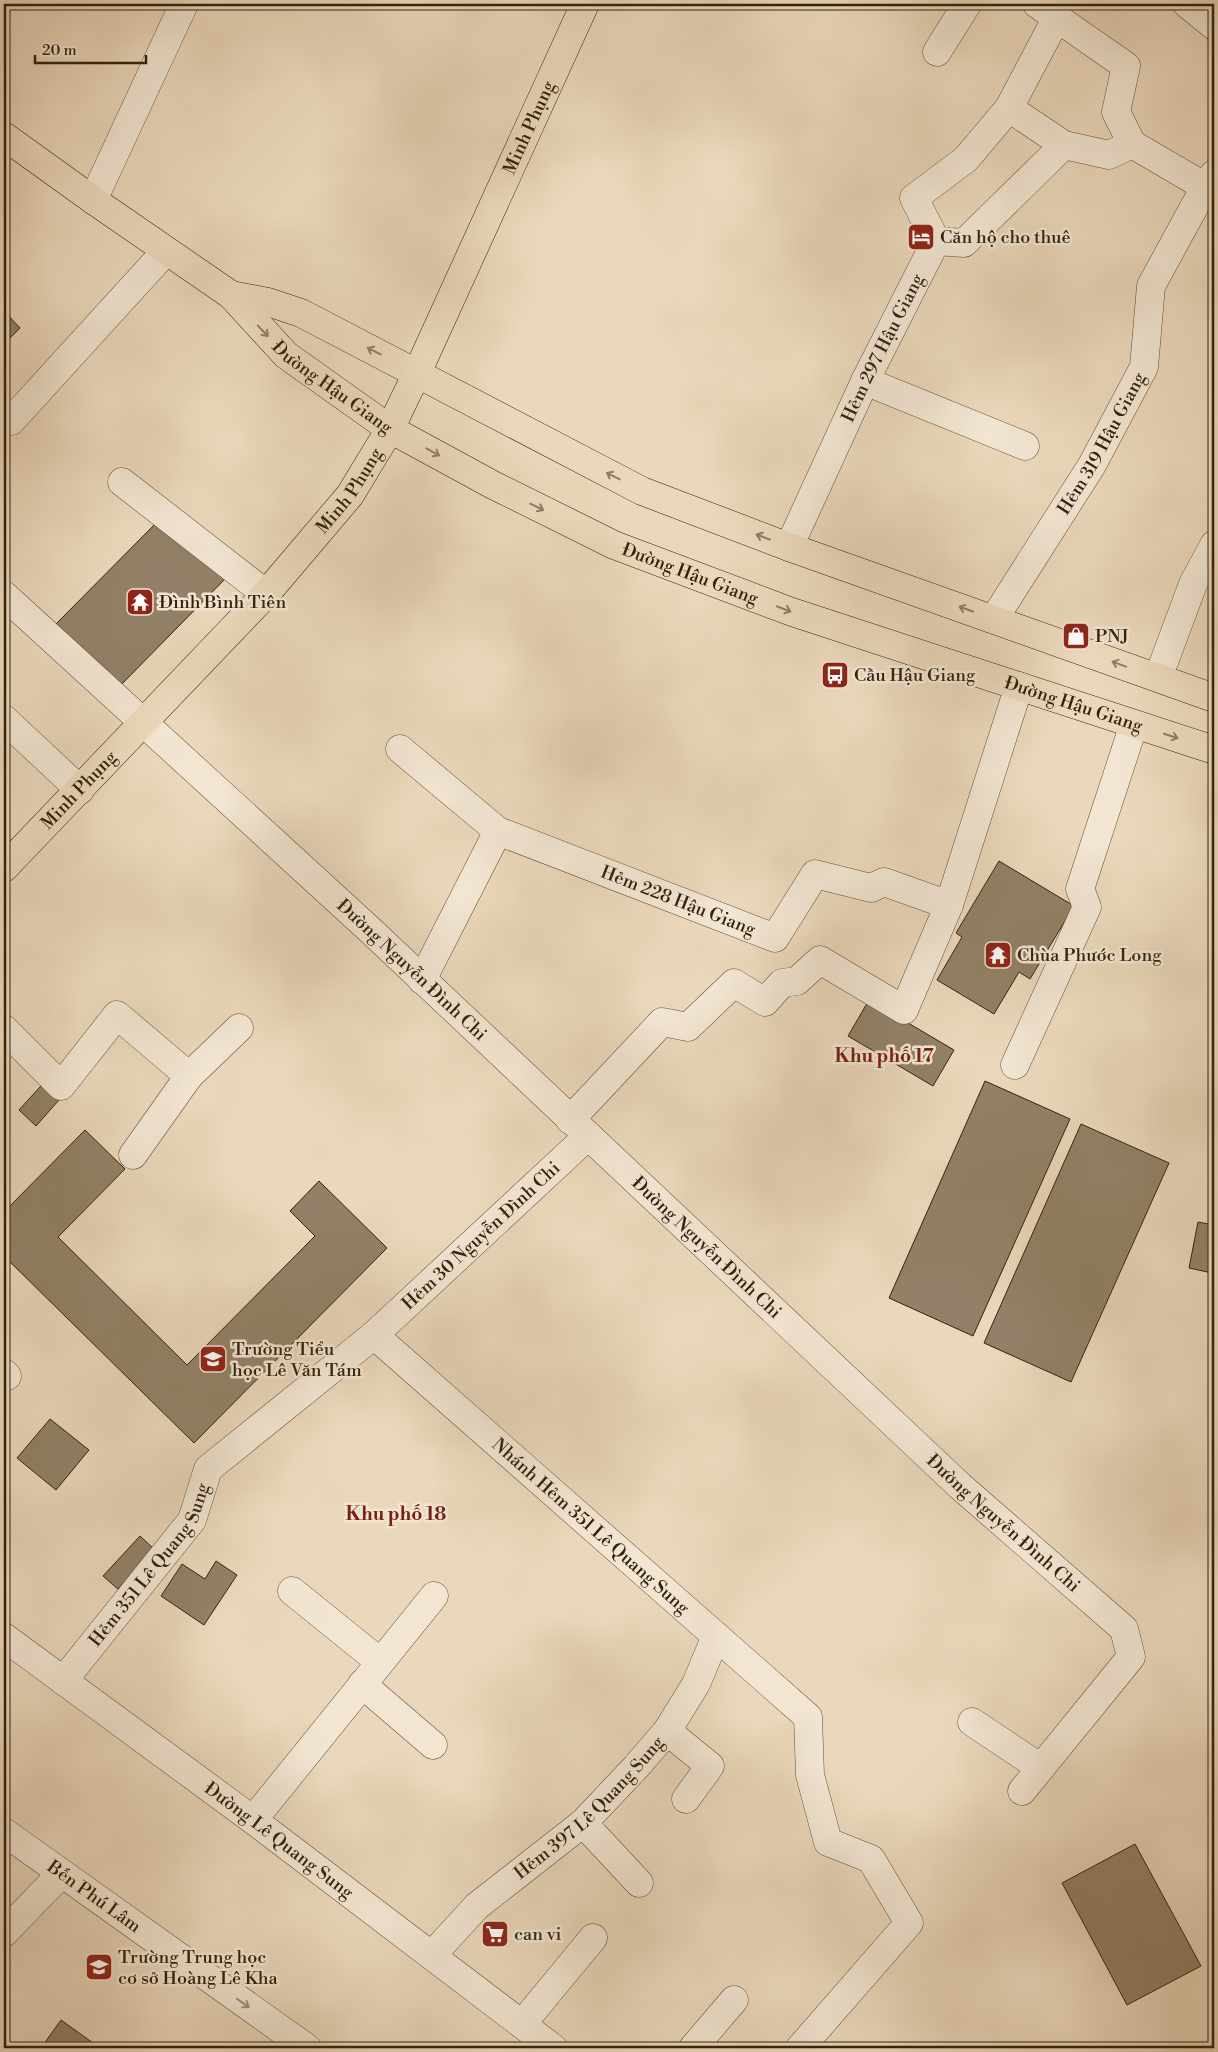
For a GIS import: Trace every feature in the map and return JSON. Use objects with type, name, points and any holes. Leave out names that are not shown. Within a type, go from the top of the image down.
[{"type":"main road","name":"Minh Phụng","points":[[4,868],[144,724],[266,594],[350,495],[390,429],[417,374],[585,4]]},
{"type":"main road","name":"Đường Hậu Giang","points":[[4,136],[231,295],[286,355],[390,429],[493,485],[614,545],[792,612],[1212,751]]},
{"type":"main road","name":"Đường Hậu Giang","points":[[231,295],[268,302],[301,313],[642,491],[789,547],[1214,698]]},
{"type":"street","points":[[93,200],[184,4]]},
{"type":"street","points":[[937,52],[967,4]]},
{"type":"street","points":[[1187,4],[1214,26]]},
{"type":"street","points":[[1064,145],[964,243],[936,241],[914,198],[966,159],[1009,108],[1046,11],[1126,66],[1116,112],[1132,144],[1211,184]]},
{"type":"street","points":[[1009,108],[1064,145],[1109,155],[1132,144]]},
{"type":"street","name":"Hẻm 319 Hậu Giang","points":[[994,619],[1092,465],[1144,367],[1151,286],[1211,184]]},
{"type":"street","name":"Hẻm 297 Hậu Giang","points":[[789,547],[865,381],[936,241]]},
{"type":"street","points":[[11,421],[166,251]]},
{"type":"street","points":[[865,381],[1025,446]]},
{"type":"street","points":[[122,482],[266,594]]},
{"type":"street","points":[[1158,678],[1193,584],[1214,545]]},
{"type":"street","name":"Đường Nguyễn Đình Chi","points":[[4,594],[422,980],[960,1486],[1124,1629],[1131,1657],[1022,1791]]},
{"type":"street","points":[[579,1128],[662,1022],[688,1027],[734,982],[765,1002],[782,983],[797,981],[820,960],[904,1010],[949,905],[1019,686]]},
{"type":"street","points":[[4,719],[80,790]]},
{"type":"street","points":[[1015,1065],[1087,907],[1080,889],[1134,724]]},
{"type":"street","name":"Hẻm 228 Hậu Giang","points":[[400,749],[498,830],[776,938],[815,874],[870,888],[884,882],[949,905]]},
{"type":"street","points":[[422,980],[498,830]]},
{"type":"street","points":[[4,1029],[61,1086],[117,1015],[189,1076]]},
{"type":"street","points":[[133,1155],[189,1076],[239,1028]]},
{"type":"street","name":"Hẻm 30 Nguyễn Đình Chi","points":[[374,1335],[579,1128]]},
{"type":"street","name":"Nhánh Hẻm 351 Lê Quang Sung","points":[[374,1335],[808,1717],[810,1775],[828,1842],[871,1859],[909,1923],[800,2048]]},
{"type":"street","name":"Hẻm 351 Lê Quang Sung","points":[[63,1681],[192,1520],[208,1469],[374,1335]]},
{"type":"street","points":[[292,1591],[380,1662]]},
{"type":"street","points":[[253,1820],[434,1596]]},
{"type":"street","name":"Hẻm 397 Lê Quang Sung","points":[[432,1955],[477,1906],[583,1823],[667,1731],[696,1684],[716,1636]]},
{"type":"street","name":"Đường Lê Quang Sung","points":[[4,1638],[253,1820],[552,2048]]},
{"type":"street","points":[[362,1684],[433,1745]]},
{"type":"street","points":[[972,1722],[1041,1768]]},
{"type":"street","points":[[667,1731],[710,1766],[686,1799]]},
{"type":"street","points":[[583,1823],[639,1884]]},
{"type":"street","name":"Bến Phú Lâm","points":[[4,1832],[307,2048]]},
{"type":"street","points":[[4,1932],[61,1874]]},
{"type":"street","points":[[522,2024],[594,1938]]},
{"type":"street","points":[[694,2048],[734,2000]]},
{"type":"building","points":[[4,311],[20,328],[4,344]]},
{"type":"building","name":"Đình Bình Tiên","points":[[163,516],[226,578],[117,689],[53,627]]},
{"type":"building","name":"Chùa Phước Long","points":[[999,861],[1074,906],[1030,979],[1019,972],[994,1014],[937,980],[962,937],[956,933]]},
{"type":"building","points":[[869,1000],[954,1050],[933,1086],[848,1036]]},
{"type":"building","points":[[49,1077],[66,1092],[36,1126],[19,1110]]},
{"type":"building","points":[[985,1081],[1070,1119],[973,1336],[889,1298]]},
{"type":"building","points":[[1081,1124],[1169,1163],[1071,1382],[984,1343]]},
{"type":"building","points":[[85,1130],[125,1169],[58,1237],[187,1365],[315,1236],[290,1211],[319,1181],[387,1248],[194,1443],[4,1256],[4,1212]]},
{"type":"building","points":[[1198,1222],[1214,1225],[1212,1273],[1189,1268]]},
{"type":"building","points":[[50,1419],[89,1450],[56,1490],[17,1458]]},
{"type":"building","points":[[140,1536],[154,1549],[118,1589],[103,1576]]},
{"type":"building","points":[[216,1561],[237,1575],[204,1625],[161,1596],[182,1564],[205,1579]]},
{"type":"building","points":[[1135,1844],[1201,1966],[1127,2005],[1062,1883]]},
{"type":"building","points":[[61,2020],[100,2048],[41,2048]]},
{"type":"place","name":"Căn hộ cho thuê","points":[[921,237]]},
{"type":"place","name":"Đình Bình Tiên","points":[[140,602]]},
{"type":"place","name":"PNJ","points":[[1076,636]]},
{"type":"place","name":"Cầu Hậu Giang","points":[[835,675]]},
{"type":"place","name":"Chùa Phước Long","points":[[998,955]]},
{"type":"place","name":"Trường Tiểu học Lê Văn Tám","points":[[213,1359]]},
{"type":"place","name":"can vi","points":[[495,1934]]},
{"type":"place","name":"Trường Trung học cơ sở Hoàng Lê Kha","points":[[99,1967]]},
{"type":"district","name":"Khu phố 17","points":[[884,1055]]},
{"type":"district","name":"Khu phố 18","points":[[396,1513]]}]
